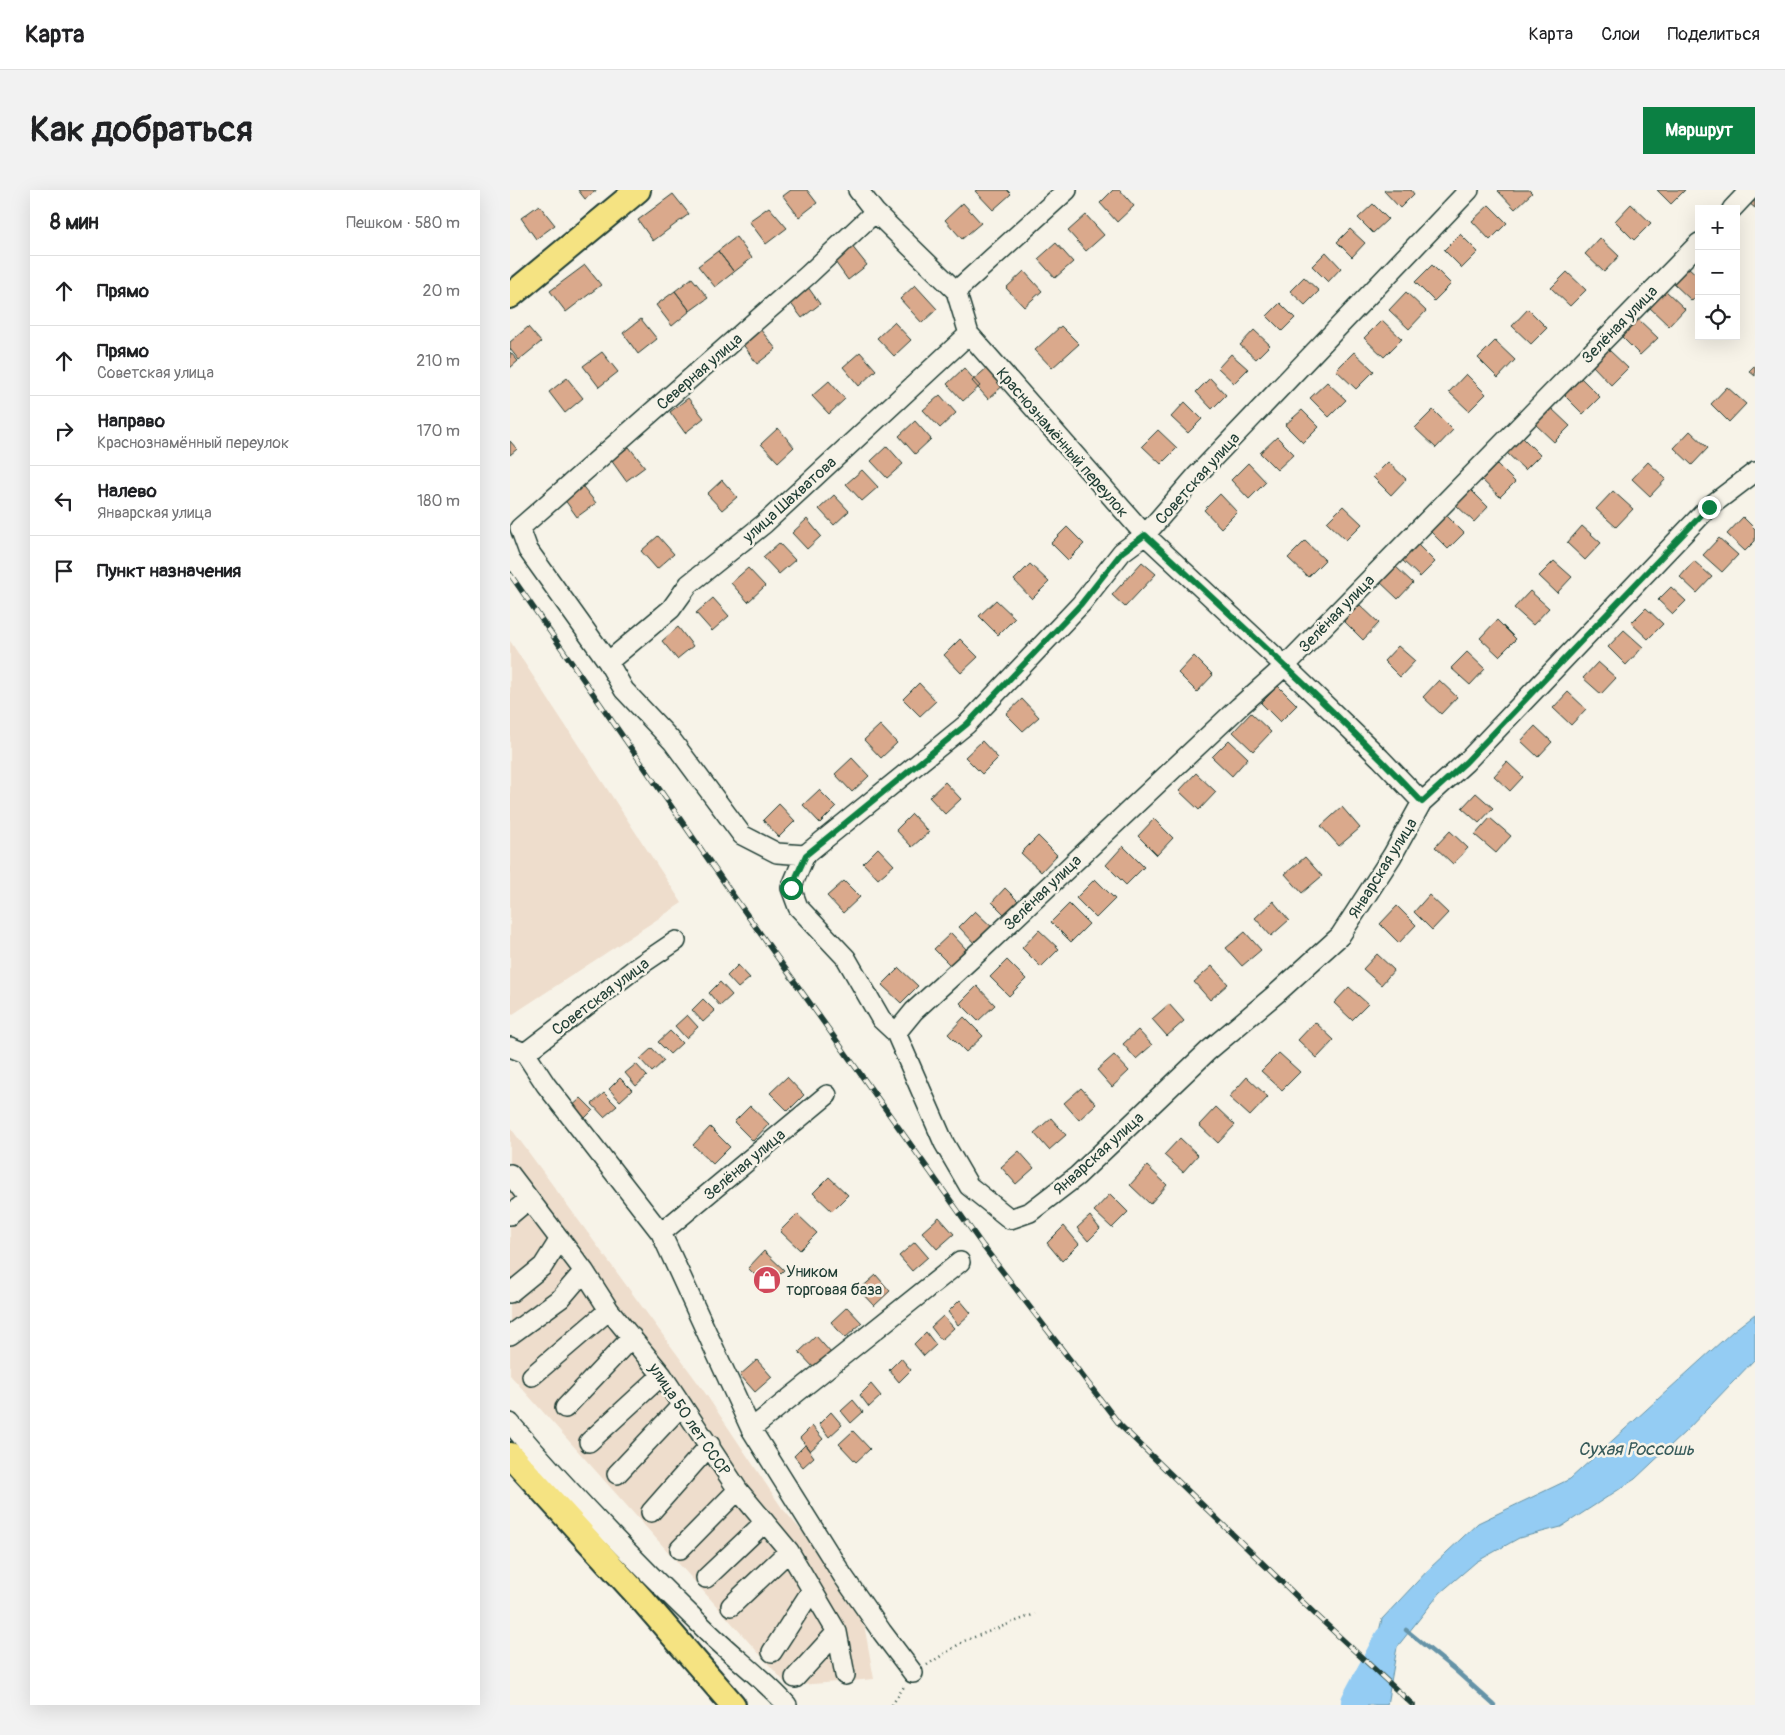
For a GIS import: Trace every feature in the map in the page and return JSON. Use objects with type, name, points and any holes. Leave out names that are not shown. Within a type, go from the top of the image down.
[{"type":"main road","points":[[510,296],[638,190]]},
{"type":"main road","points":[[510,1455],[645,1602],[733,1705]]},
{"type":"street","name":"Краснознамённый переулок","points":[[858,190],[875,212],[956,291],[969,334],[1145,535],[1285,666],[1380,758],[1422,802]]},
{"type":"street","points":[[956,291],[1067,190]]},
{"type":"street","name":"Советская улица","points":[[806,855],[967,724],[1081,604],[1122,552],[1145,535],[1198,474],[1469,190]]},
{"type":"street","points":[[1736,205],[1750,190]]},
{"type":"street","name":"Северная улица","points":[[608,662],[528,550],[520,528],[808,275],[875,212]]},
{"type":"street","name":"Зелёная улица","points":[[896,1033],[914,1011],[982,950],[1239,706],[1285,666],[1695,247]]},
{"type":"street","name":"улица Шахватова","points":[[608,662],[671,609],[689,584],[764,524],[969,334]]},
{"type":"street","name":"Январская улица","points":[[896,1033],[944,1143],[969,1186],[1010,1219],[1030,1212],[1077,1176],[1208,1051],[1277,993],[1340,936],[1392,856],[1422,802],[1466,762],[1709,507],[1755,472]]},
{"type":"street","points":[[608,662],[624,690],[673,742],[742,835],[777,853],[806,855],[791,888],[798,907],[846,958],[881,1018],[896,1033]]},
{"type":"street","name":"Советская улица","points":[[518,1050],[676,941]]},
{"type":"street","points":[[518,1050],[660,1233],[751,1429],[843,1576],[913,1673]]},
{"type":"street","name":"Зелёная улица","points":[[660,1233],[827,1095]]},
{"type":"street","name":"улица 50 лет СССР","points":[[510,1174],[584,1271],[609,1310],[662,1375],[738,1490],[790,1551],[836,1632],[845,1675]]},
{"type":"street","points":[[510,1214],[529,1199]]},
{"type":"street","points":[[510,1293],[543,1266],[560,1239]]},
{"type":"street","points":[[751,1429],[960,1262]]},
{"type":"street","points":[[510,1335],[561,1298],[584,1271]]},
{"type":"street","points":[[532,1376],[609,1310]]},
{"type":"street","points":[[565,1408],[632,1337]]},
{"type":"street","points":[[589,1442],[662,1375]]},
{"type":"street","points":[[617,1474],[682,1405]]},
{"type":"street","points":[[510,1423],[552,1473],[651,1576],[708,1632],[776,1693],[786,1705]]},
{"type":"street","points":[[651,1512],[710,1446]]},
{"type":"street","points":[[680,1549],[738,1490]]},
{"type":"street","points":[[706,1578],[765,1522]]},
{"type":"street","points":[[731,1606],[790,1551]]},
{"type":"street","points":[[772,1652],[812,1590]]},
{"type":"street","points":[[795,1678],[836,1632]]},
{"type":"path","points":[[892,1705],[913,1673],[964,1641],[1035,1614]]},
{"type":"shaded area","points":[[510,641],[682,903],[510,1016]]},
{"type":"shaded area","points":[[510,1127],[701,1387],[782,1508],[805,1535],[839,1582],[864,1624],[874,1679],[788,1686],[510,1375]]},
{"type":"water","name":"Сухая Россошь","points":[[1755,1314],[1755,1359],[1686,1431],[1635,1479],[1561,1527],[1519,1538],[1476,1562],[1440,1593],[1397,1647],[1387,1705],[1361,1705],[1382,1619],[1430,1568],[1478,1523],[1570,1479],[1733,1331]]},
{"type":"building","points":[[578,190],[597,190],[585,199]]},
{"type":"building","points":[[791,190],[807,190],[817,203],[799,217],[783,196]]},
{"type":"building","points":[[1007,190],[1011,194],[993,210],[975,191]]},
{"type":"building","points":[[1113,190],[1120,190],[1134,206],[1117,222],[1100,203]]},
{"type":"building","points":[[1385,190],[1411,190],[1414,194],[1400,208]]},
{"type":"building","points":[[1499,190],[1529,190],[1532,193],[1515,209]]},
{"type":"building","points":[[1657,190],[1685,190],[1671,204]]},
{"type":"building","points":[[673,194],[689,214],[653,241],[638,220]]},
{"type":"building","points":[[1755,197],[1755,208],[1749,203]]},
{"type":"building","points":[[963,203],[981,223],[962,239],[945,220]]},
{"type":"building","points":[[1373,204],[1388,219],[1373,233],[1358,218]]},
{"type":"building","points":[[1631,204],[1651,223],[1634,240],[1615,221]]},
{"type":"building","points":[[539,205],[555,225],[536,239],[521,218]]},
{"type":"building","points":[[1489,205],[1507,223],[1490,240],[1472,221]]},
{"type":"building","points":[[769,207],[787,228],[766,244],[749,221]]},
{"type":"building","points":[[1086,215],[1104,235],[1086,251],[1068,231]]},
{"type":"building","points":[[1350,229],[1365,243],[1352,257],[1337,242]]},
{"type":"building","points":[[1460,234],[1478,252],[1462,268],[1444,250]]},
{"type":"building","points":[[736,237],[752,258],[734,272],[718,251]]},
{"type":"building","points":[[1600,238],[1619,256],[1604,272],[1585,254]]},
{"type":"building","points":[[1056,243],[1073,262],[1055,278],[1038,259]]},
{"type":"building","points":[[851,245],[867,265],[848,280],[833,259]]},
{"type":"building","points":[[718,251],[734,272],[715,287],[698,266]]},
{"type":"building","points":[[1326,252],[1341,268],[1328,282],[1312,266]]},
{"type":"building","points":[[585,265],[601,285],[566,312],[550,291]]},
{"type":"building","points":[[1432,265],[1451,284],[1434,301],[1415,282]]},
{"type":"building","points":[[1688,267],[1695,273],[1695,298],[1692,301],[1673,283]]},
{"type":"building","points":[[1024,271],[1042,291],[1024,307],[1006,288]]},
{"type":"building","points":[[1567,272],[1586,290],[1570,306],[1551,288]]},
{"type":"building","points":[[1304,277],[1319,291],[1305,305],[1290,291]]},
{"type":"building","points":[[692,278],[708,298],[690,311],[675,291]]},
{"type":"building","points":[[805,283],[820,304],[802,318],[786,297]]},
{"type":"building","points":[[915,285],[937,309],[922,323],[900,299]]},
{"type":"building","points":[[1665,290],[1685,309],[1669,326],[1649,307]]},
{"type":"building","points":[[675,291],[690,311],[672,326],[656,305]]},
{"type":"building","points":[[1406,292],[1426,311],[1409,329],[1389,310]]},
{"type":"building","points":[[1280,303],[1295,318],[1282,331],[1267,316]]},
{"type":"building","points":[[1528,309],[1547,328],[1531,344],[1512,326]]},
{"type":"building","points":[[641,319],[657,339],[638,354],[623,333]]},
{"type":"building","points":[[1638,319],[1658,338],[1640,355],[1621,336]]},
{"type":"building","points":[[1382,320],[1402,339],[1384,357],[1364,338]]},
{"type":"building","points":[[894,322],[911,340],[894,356],[877,338]]},
{"type":"building","points":[[1061,326],[1079,344],[1052,368],[1035,350]]},
{"type":"building","points":[[528,327],[541,342],[519,360],[510,349],[510,342]]},
{"type":"building","points":[[760,329],[776,349],[757,364],[742,343]]},
{"type":"building","points":[[1254,330],[1270,345],[1256,359],[1240,345]]},
{"type":"building","points":[[1495,341],[1515,360],[1498,378],[1478,358]]},
{"type":"building","points":[[1609,350],[1628,368],[1611,385],[1593,366]]},
{"type":"building","points":[[510,352],[518,361],[510,368]]},
{"type":"building","points":[[602,352],[618,372],[599,387],[583,366]]},
{"type":"building","points":[[860,352],[876,370],[859,386],[843,367]]},
{"type":"building","points":[[1354,352],[1374,371],[1356,389],[1336,370]]},
{"type":"building","points":[[1231,354],[1248,369],[1234,383],[1218,368]]},
{"type":"building","points":[[1755,365],[1755,376],[1749,371]]},
{"type":"building","points":[[989,366],[1005,384],[988,399],[972,381]]},
{"type":"building","points":[[964,368],[980,386],[963,401],[947,384]]},
{"type":"building","points":[[1466,374],[1486,394],[1469,411],[1449,392]]},
{"type":"building","points":[[567,378],[583,398],[565,413],[549,392]]},
{"type":"building","points":[[1210,378],[1226,395],[1212,409],[1196,392]]},
{"type":"building","points":[[1581,378],[1600,397],[1583,414],[1564,395]]},
{"type":"building","points":[[829,381],[845,399],[829,414],[812,396]]},
{"type":"building","points":[[1327,382],[1346,400],[1329,417],[1310,398]]},
{"type":"building","points":[[1727,387],[1746,404],[1729,422],[1711,404]]},
{"type":"building","points":[[940,395],[956,413],[940,428],[923,410]]},
{"type":"building","points":[[688,398],[704,418],[685,433],[670,412]]},
{"type":"building","points":[[1185,402],[1202,419],[1188,433],[1171,417]]},
{"type":"building","points":[[1551,408],[1570,426],[1554,442],[1535,424]]},
{"type":"building","points":[[1302,410],[1319,427],[1303,443],[1285,425]]},
{"type":"building","points":[[1433,410],[1453,430],[1436,448],[1415,428]]},
{"type":"building","points":[[915,421],[931,439],[915,454],[899,436]]},
{"type":"building","points":[[778,428],[794,447],[778,462],[761,444]]},
{"type":"building","points":[[1158,430],[1177,448],[1161,464],[1142,446]]},
{"type":"building","points":[[1690,431],[1708,448],[1692,465],[1674,448]]},
{"type":"building","points":[[1277,437],[1294,454],[1277,470],[1260,453]]},
{"type":"building","points":[[1522,437],[1540,455],[1525,470],[1507,453]]},
{"type":"building","points":[[510,441],[517,449],[510,455]]},
{"type":"building","points":[[887,446],[903,464],[887,478],[871,461]]},
{"type":"building","points":[[629,447],[645,467],[626,481],[611,460]]},
{"type":"building","points":[[1388,462],[1406,479],[1391,495],[1373,477]]},
{"type":"building","points":[[1648,462],[1666,479],[1650,496],[1632,479]]},
{"type":"building","points":[[1248,463],[1266,482],[1249,499],[1231,480]]},
{"type":"building","points":[[1497,464],[1515,482],[1500,497],[1482,480]]},
{"type":"building","points":[[862,470],[878,487],[862,501],[846,484]]},
{"type":"building","points":[[722,480],[737,497],[722,510],[707,494]]},
{"type":"building","points":[[580,483],[596,503],[577,517],[562,496]]},
{"type":"building","points":[[1471,490],[1488,507],[1474,522],[1456,505]]},
{"type":"building","points":[[1613,491],[1633,509],[1616,527],[1596,509]]},
{"type":"building","points":[[1220,494],[1237,512],[1221,528],[1204,510]]},
{"type":"building","points":[[834,495],[849,511],[834,525],[819,509]]},
{"type":"building","points":[[1343,506],[1362,524],[1346,540],[1327,522]]},
{"type":"building","points":[[1446,515],[1464,533],[1448,549],[1430,531]]},
{"type":"building","points":[[1743,517],[1755,529],[1755,541],[1745,551],[1727,534]]},
{"type":"building","points":[[807,519],[821,536],[807,549],[792,533]]},
{"type":"building","points":[[1582,526],[1601,543],[1585,560],[1567,543]]},
{"type":"building","points":[[1067,527],[1084,544],[1068,560],[1051,543]]},
{"type":"building","points":[[658,536],[674,554],[657,569],[641,551]]},
{"type":"building","points":[[1719,538],[1738,555],[1722,572],[1703,555]]},
{"type":"building","points":[[1305,541],[1325,560],[1308,577],[1288,558]]},
{"type":"building","points":[[779,543],[795,560],[779,574],[763,557]]},
{"type":"building","points":[[1418,545],[1435,562],[1420,577],[1402,560]]},
{"type":"building","points":[[1554,561],[1572,577],[1557,593],[1539,576]]},
{"type":"building","points":[[1694,561],[1712,577],[1697,593],[1680,577]]},
{"type":"building","points":[[1142,562],[1156,574],[1125,607],[1112,595]]},
{"type":"building","points":[[1030,564],[1049,582],[1032,599],[1014,580]]},
{"type":"building","points":[[1395,566],[1413,583],[1398,599],[1379,581]]},
{"type":"building","points":[[748,568],[765,586],[748,602],[731,583]]},
{"type":"building","points":[[1671,587],[1686,601],[1673,614],[1658,600]]},
{"type":"building","points":[[1530,591],[1549,608],[1533,625],[1514,608]]},
{"type":"building","points":[[713,598],[729,616],[712,631],[696,613]]},
{"type":"building","points":[[996,600],[1015,618],[998,635],[979,616]]},
{"type":"building","points":[[1360,605],[1379,623],[1363,640],[1344,621]]},
{"type":"building","points":[[1646,608],[1663,624],[1648,639],[1631,623]]},
{"type":"building","points":[[1497,620],[1516,639],[1499,656],[1480,638]]},
{"type":"building","points":[[678,627],[693,646],[677,659],[662,641]]},
{"type":"building","points":[[1624,630],[1643,647],[1626,665],[1608,647]]},
{"type":"building","points":[[960,639],[978,657],[961,673],[944,655]]},
{"type":"building","points":[[1398,646],[1415,661],[1400,677],[1384,661]]},
{"type":"building","points":[[1467,652],[1485,669],[1470,685],[1451,668]]},
{"type":"building","points":[[1194,656],[1213,675],[1197,692],[1178,673]]},
{"type":"building","points":[[1598,662],[1616,678],[1601,694],[1583,678]]},
{"type":"building","points":[[1439,680],[1457,697],[1441,714],[1423,697]]},
{"type":"building","points":[[919,683],[936,701],[920,716],[903,699]]},
{"type":"building","points":[[1278,686],[1297,705],[1280,722],[1261,703]]},
{"type":"building","points":[[1568,692],[1586,709],[1571,725],[1553,708]]},
{"type":"building","points":[[1022,699],[1039,717],[1023,731],[1006,714]]},
{"type":"building","points":[[1251,713],[1271,732],[1253,751],[1233,732]]},
{"type":"building","points":[[880,725],[897,743],[881,758],[864,740]]},
{"type":"building","points":[[1535,726],[1552,742],[1538,757],[1521,741]]},
{"type":"building","points":[[1229,740],[1248,758],[1232,776],[1212,757]]},
{"type":"building","points":[[982,741],[998,758],[982,774],[965,757]]},
{"type":"building","points":[[852,758],[869,776],[852,792],[835,774]]},
{"type":"building","points":[[1507,762],[1523,777],[1510,791],[1494,776]]},
{"type":"building","points":[[1196,773],[1216,792],[1199,810],[1179,791]]},
{"type":"building","points":[[945,782],[961,799],[945,814],[929,797]]},
{"type":"building","points":[[819,790],[836,807],[820,823],[803,805]]},
{"type":"building","points":[[1476,793],[1493,808],[1479,823],[1462,808]]},
{"type":"building","points":[[779,804],[795,821],[779,837],[763,820]]},
{"type":"building","points":[[1342,807],[1360,828],[1339,846],[1321,826]]},
{"type":"building","points":[[912,814],[929,832],[912,847],[896,830]]},
{"type":"building","points":[[1490,818],[1511,836],[1496,853],[1475,835]]},
{"type":"building","points":[[1154,819],[1173,838],[1157,855],[1138,836]]},
{"type":"building","points":[[1450,831],[1468,848],[1453,864],[1435,847]]},
{"type":"building","points":[[1038,836],[1057,855],[1041,872],[1021,853]]},
{"type":"building","points":[[1123,846],[1144,867],[1126,885],[1106,865]]},
{"type":"building","points":[[878,848],[894,865],[878,879],[863,863]]},
{"type":"building","points":[[1305,857],[1322,876],[1302,893],[1285,874]]},
{"type":"building","points":[[1095,879],[1115,899],[1096,918],[1076,898]]},
{"type":"building","points":[[844,881],[860,897],[843,913],[827,896]]},
{"type":"building","points":[[1005,888],[1022,905],[1008,918],[992,902]]},
{"type":"building","points":[[1429,895],[1448,913],[1432,930],[1414,912]]},
{"type":"building","points":[[1273,901],[1289,920],[1271,936],[1255,918]]},
{"type":"building","points":[[1069,904],[1089,924],[1071,942],[1051,922]]},
{"type":"building","points":[[1397,906],[1416,925],[1399,943],[1380,924]]},
{"type":"building","points":[[975,911],[994,929],[977,946],[959,927]]},
{"type":"building","points":[[1039,930],[1059,949],[1041,967],[1022,948]]},
{"type":"building","points":[[1245,932],[1261,950],[1242,966],[1226,948]]},
{"type":"building","points":[[951,933],[967,950],[951,966],[934,949]]},
{"type":"building","points":[[1377,954],[1394,970],[1381,985],[1363,969]]},
{"type":"building","points":[[1007,960],[1026,979],[1009,996],[990,977]]},
{"type":"building","points":[[738,965],[750,978],[738,988],[727,976]]},
{"type":"building","points":[[1212,966],[1228,984],[1210,1000],[1194,982]]},
{"type":"building","points":[[899,968],[918,986],[901,1003],[882,985]]},
{"type":"building","points":[[720,982],[732,995],[720,1006],[709,993]]},
{"type":"building","points":[[977,986],[995,1005],[978,1021],[960,1003]]},
{"type":"building","points":[[1349,987],[1368,1004],[1352,1020],[1334,1003]]},
{"type":"building","points":[[703,999],[715,1011],[703,1022],[692,1010]]},
{"type":"building","points":[[1169,1004],[1184,1021],[1167,1036],[1152,1019]]},
{"type":"building","points":[[687,1015],[698,1027],[686,1038],[675,1026]]},
{"type":"building","points":[[964,1017],[983,1036],[966,1052],[948,1034]]},
{"type":"building","points":[[1315,1022],[1334,1040],[1317,1058],[1298,1040]]},
{"type":"building","points":[[1138,1030],[1152,1045],[1136,1059],[1123,1044]]},
{"type":"building","points":[[670,1031],[682,1043],[670,1054],[658,1042]]},
{"type":"building","points":[[652,1048],[664,1061],[652,1072],[640,1059]]},
{"type":"building","points":[[1279,1053],[1300,1072],[1282,1090],[1261,1071]]},
{"type":"building","points":[[1114,1055],[1129,1071],[1112,1087],[1097,1070]]},
{"type":"building","points":[[636,1064],[647,1076],[636,1086],[625,1073]]},
{"type":"building","points":[[787,1077],[804,1095],[788,1111],[770,1093]]},
{"type":"building","points":[[1247,1077],[1268,1097],[1250,1116],[1229,1097]]},
{"type":"building","points":[[620,1078],[632,1090],[620,1101],[609,1089]]},
{"type":"building","points":[[1081,1088],[1096,1104],[1079,1120],[1064,1103]]},
{"type":"building","points":[[604,1093],[617,1106],[604,1117],[592,1104]]},
{"type":"building","points":[[581,1098],[593,1110],[580,1123],[568,1110]]},
{"type":"building","points":[[750,1106],[769,1124],[753,1141],[734,1122]]},
{"type":"building","points":[[1216,1107],[1235,1125],[1218,1143],[1199,1125]]},
{"type":"building","points":[[1051,1118],[1066,1135],[1049,1150],[1034,1133]]},
{"type":"building","points":[[710,1127],[730,1147],[713,1164],[693,1145]]},
{"type":"building","points":[[1180,1138],[1198,1155],[1183,1172],[1164,1155]]},
{"type":"building","points":[[1019,1151],[1034,1168],[1016,1184],[1001,1167]]},
{"type":"building","points":[[1147,1166],[1167,1185],[1150,1204],[1130,1185]]},
{"type":"building","points":[[829,1177],[848,1195],[832,1211],[813,1193]]},
{"type":"building","points":[[1110,1194],[1128,1212],[1112,1228],[1094,1211]]},
{"type":"building","points":[[797,1214],[817,1233],[800,1250],[780,1231]]},
{"type":"building","points":[[1090,1216],[1100,1229],[1088,1241],[1077,1228]]},
{"type":"building","points":[[939,1217],[954,1234],[937,1249],[922,1232]]},
{"type":"building","points":[[1064,1226],[1079,1244],[1062,1261],[1047,1243]]},
{"type":"building","points":[[915,1242],[928,1257],[912,1271],[899,1256]]},
{"type":"building","points":[[764,1251],[784,1270],[767,1287],[748,1268]]},
{"type":"building","points":[[876,1275],[890,1291],[874,1306],[859,1290]]},
{"type":"building","points":[[960,1300],[971,1313],[958,1325],[948,1312]]},
{"type":"building","points":[[847,1307],[862,1323],[845,1338],[831,1322]]},
{"type":"building","points":[[943,1316],[954,1328],[941,1340],[931,1327]]},
{"type":"building","points":[[926,1332],[936,1345],[924,1356],[914,1344]]},
{"type":"building","points":[[816,1336],[831,1353],[814,1368],[799,1352]]},
{"type":"building","points":[[901,1358],[911,1370],[899,1382],[889,1370]]},
{"type":"building","points":[[757,1360],[772,1377],[755,1392],[740,1375]]},
{"type":"building","points":[[871,1384],[881,1396],[869,1407],[860,1395]]},
{"type":"building","points":[[853,1400],[863,1412],[851,1423],[841,1411]]},
{"type":"building","points":[[831,1412],[842,1425],[829,1437],[819,1424]]},
{"type":"building","points":[[812,1426],[823,1439],[810,1451],[800,1438]]},
{"type":"building","points":[[853,1431],[870,1449],[856,1462],[839,1444]]},
{"type":"building","points":[[805,1445],[814,1457],[803,1467],[794,1456]]},
{"type":"waterway","points":[[1406,1630],[1494,1705]]},
{"type":"waterway","name":"Сухая Россошь","points":[[1354,1705],[1354,1701],[1387,1639]]},
{"type":"railway","points":[[510,574],[735,898],[983,1246],[1120,1425],[1314,1613],[1413,1705]]},
{"type":"place","name":"Уником торговая база","points":[[767,1280]]},
{"type":"route","points":[[791,888],[806,855],[967,724],[1081,604],[1122,552],[1145,535],[1285,666],[1380,758],[1422,802],[1466,762],[1709,507]]}]
